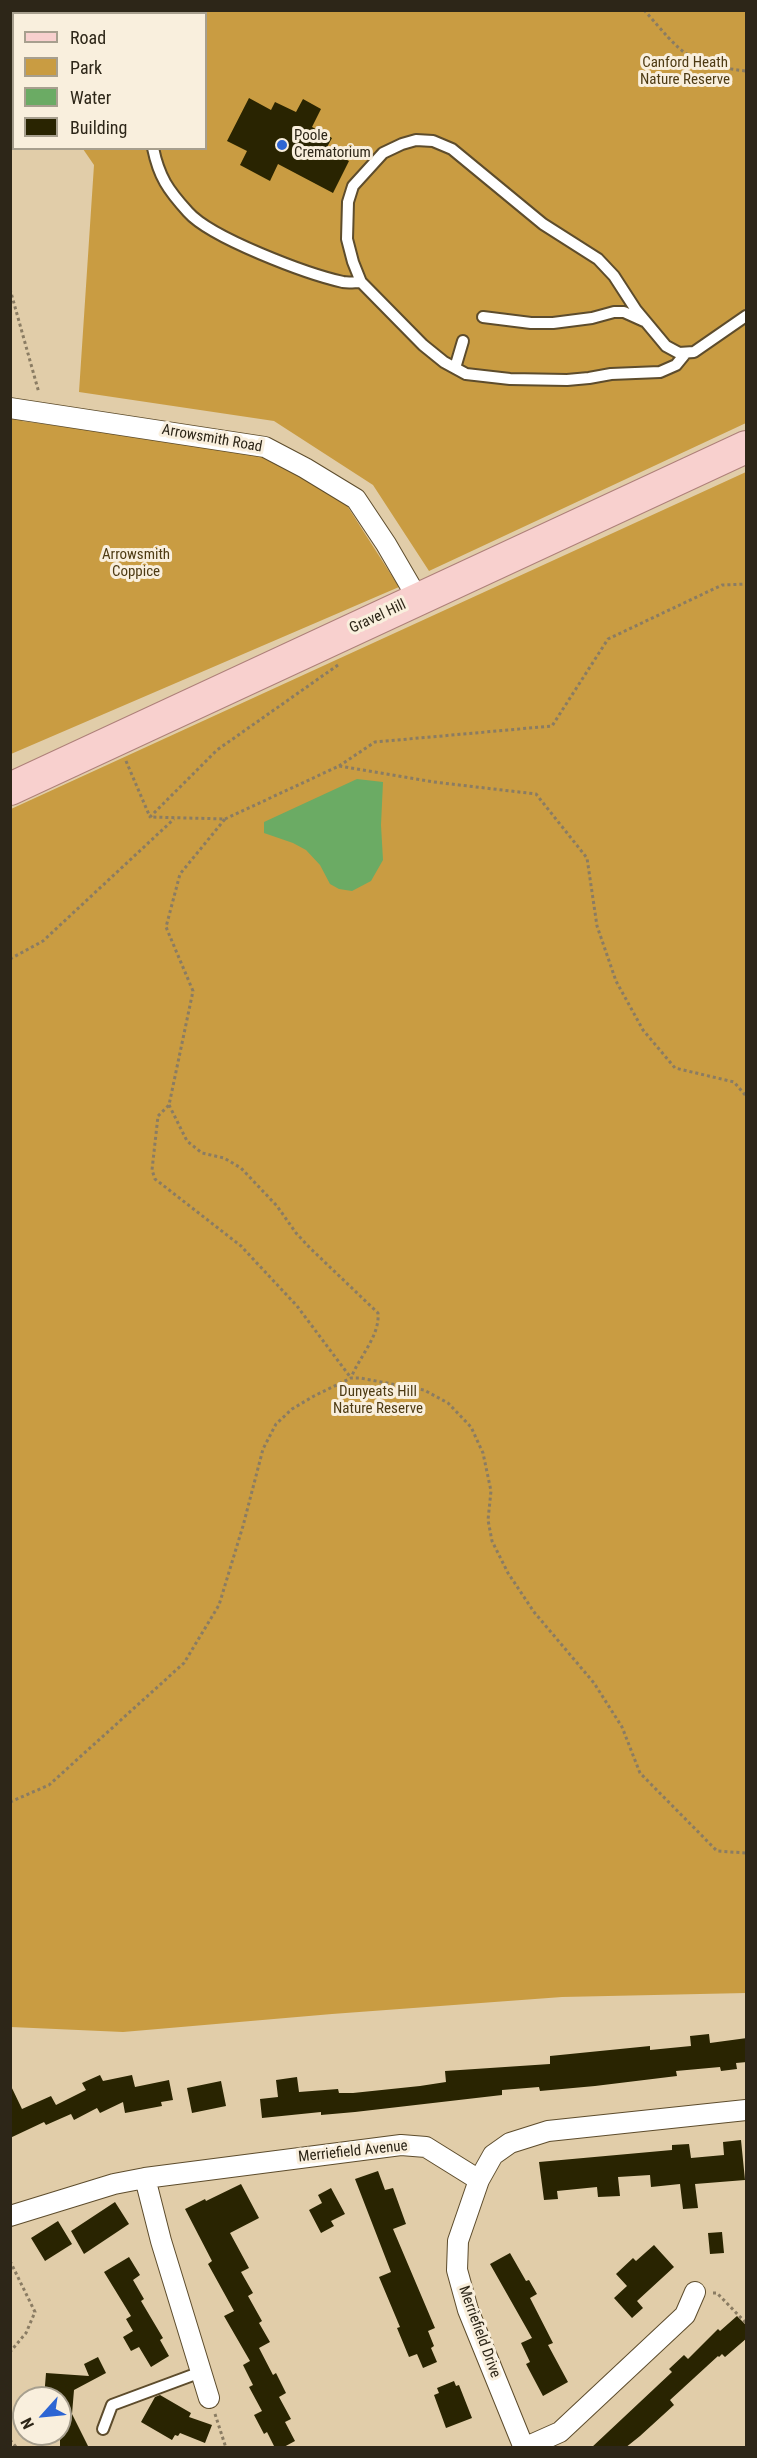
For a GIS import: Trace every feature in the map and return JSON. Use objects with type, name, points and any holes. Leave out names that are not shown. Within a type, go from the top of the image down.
[{"type":"main road","name":"Gravel Hill","points":[[10,789],[747,447]]},
{"type":"street","name":"Arrowsmith Road","points":[[10,408],[265,447],[356,499],[418,599]]},
{"type":"street","points":[[479,2180],[493,2155],[510,2143],[548,2132],[747,2110]]},
{"type":"street","name":"Merriefield Avenue","points":[[10,2216],[114,2184],[145,2178],[401,2145],[426,2147],[479,2180]]},
{"type":"street","points":[[145,2178],[161,2241],[209,2398]]},
{"type":"street","name":"Merriefield Drive","points":[[479,2180],[458,2241],[457,2270],[468,2310],[524,2448],[560,2433],[685,2315],[695,2292]]},
{"type":"lane","points":[[685,354],[666,346],[645,322],[614,276],[598,259],[543,224],[452,149],[433,141],[416,140],[402,144],[383,153],[353,186],[348,202],[347,239],[352,262],[361,282],[423,345],[466,374],[567,380],[611,374],[660,372],[676,365],[685,354],[702,348],[747,316]]},
{"type":"lane","points":[[153,150],[159,174],[188,213],[222,236],[314,273],[345,283],[361,282]]},
{"type":"lane","points":[[483,317],[531,323],[553,323],[624,312],[645,322]]},
{"type":"lane","points":[[455,368],[463,341]]},
{"type":"lane","points":[[102,2429],[112,2405],[201,2372]]},
{"type":"path","points":[[644,10],[670,40],[692,59],[715,67],[747,71]]},
{"type":"path","points":[[10,289],[44,412]]},
{"type":"path","points":[[351,1378],[297,1306],[241,1246],[155,1179],[152,1170],[158,1116],[169,1105],[193,991],[166,927],[180,874],[225,819],[339,766],[375,742],[552,726],[608,639],[722,585],[747,584]]},
{"type":"path","points":[[150,817],[217,750],[341,663]]},
{"type":"path","points":[[118,740],[150,817]]},
{"type":"path","points":[[339,766],[434,782],[536,794],[587,858],[597,926],[616,981],[643,1030],[675,1068],[734,1082],[747,1096]]},
{"type":"path","points":[[150,817],[225,819]]},
{"type":"path","points":[[10,959],[44,941],[175,818]]},
{"type":"path","points":[[169,1105],[187,1141],[202,1153],[224,1158],[241,1168],[277,1206],[309,1248],[378,1313],[377,1329],[351,1378]]},
{"type":"path","points":[[10,1802],[49,1785],[184,1663],[219,1605],[263,1449],[276,1424],[292,1409],[351,1378],[424,1390],[448,1403],[471,1427],[483,1453],[491,1491],[488,1520],[492,1541],[508,1573],[534,1612],[594,1683],[622,1727],[640,1773],[717,1851],[747,1853]]},
{"type":"path","points":[[10,2260],[35,2312],[26,2333],[10,2352]]},
{"type":"path","points":[[695,2292],[717,2293],[747,2323]]},
{"type":"path","points":[[209,2398],[226,2448]]},
{"type":"path","points":[[10,2440],[17,2448]]},
{"type":"green space","name":"Canford Heath Nature Reserve","points":[[10,11],[746,11],[746,423],[429,571],[373,485],[274,421],[79,392],[94,165],[84,150],[207,150],[207,12],[12,12],[12,44]]},
{"type":"green space","name":"Arrowsmith Coppice","points":[[10,396],[22,421],[170,441],[271,458],[346,504],[399,587],[11,754]]},
{"type":"green space","name":"Dunyeats Hill Nature Reserve","points":[[746,472],[746,1993],[562,1997],[123,2032],[11,2027],[11,809]]},
{"type":"water","points":[[357,779],[383,782],[381,825],[383,860],[371,881],[352,891],[339,889],[330,884],[320,865],[306,850],[264,833],[264,822]]},
{"type":"building","name":"Poole Crematorium","points":[[249,98],[271,110],[275,102],[296,112],[303,99],[321,109],[312,127],[332,138],[326,149],[349,161],[333,193],[278,164],[270,181],[240,165],[247,151],[227,141]]},
{"type":"building","points":[[709,2034],[710,2043],[747,2038],[747,2062],[736,2063],[737,2069],[721,2071],[720,2067],[676,2071],[677,2076],[595,2086],[540,2091],[539,2087],[502,2090],[502,2095],[355,2112],[321,2115],[321,2112],[262,2118],[260,2099],[278,2097],[276,2080],[297,2077],[299,2092],[338,2089],[339,2093],[353,2093],[420,2086],[446,2082],[445,2071],[550,2064],[550,2056],[650,2046],[650,2050],[691,2046],[690,2036]]},
{"type":"building","points":[[100,2075],[103,2081],[132,2075],[135,2087],[169,2080],[173,2100],[161,2102],[162,2106],[125,2113],[123,2102],[100,2113],[97,2108],[74,2120],[71,2114],[46,2125],[44,2122],[10,2138],[10,2084],[22,2109],[51,2096],[56,2105],[86,2090],[82,2083]]},
{"type":"building","points":[[221,2081],[226,2106],[192,2113],[187,2088]]},
{"type":"building","points":[[741,2140],[745,2180],[695,2184],[698,2208],[683,2209],[680,2184],[651,2187],[650,2175],[618,2177],[620,2196],[598,2197],[597,2187],[557,2191],[558,2199],[544,2200],[539,2162],[672,2150],[672,2145],[689,2144],[691,2158],[724,2155],[723,2142]]},
{"type":"building","points":[[378,2171],[385,2190],[393,2188],[406,2224],[393,2229],[435,2328],[428,2331],[434,2346],[431,2348],[437,2362],[423,2368],[417,2354],[409,2357],[397,2328],[400,2327],[379,2277],[391,2272],[355,2179]]},
{"type":"building","points":[[241,2184],[259,2218],[230,2233],[249,2268],[241,2272],[253,2293],[248,2296],[262,2321],[259,2323],[270,2342],[259,2348],[273,2375],[276,2373],[286,2393],[279,2397],[291,2419],[285,2422],[295,2441],[282,2448],[275,2448],[267,2432],[264,2434],[254,2415],[262,2411],[249,2387],[253,2385],[243,2365],[250,2361],[224,2316],[234,2311],[208,2264],[212,2261],[185,2209]]},
{"type":"building","points":[[331,2188],[345,2214],[331,2221],[334,2226],[321,2233],[309,2210],[322,2203],[318,2195]]},
{"type":"building","points":[[115,2202],[129,2224],[84,2254],[71,2231]]},
{"type":"building","points":[[58,2221],[72,2244],[45,2261],[31,2238]]},
{"type":"building","points":[[722,2232],[724,2253],[710,2254],[708,2233]]},
{"type":"building","points":[[654,2245],[674,2267],[637,2301],[643,2308],[632,2318],[614,2298],[627,2286],[616,2274],[633,2258],[636,2261]]},
{"type":"building","points":[[510,2253],[526,2281],[529,2280],[537,2294],[530,2298],[553,2343],[548,2345],[568,2382],[543,2396],[526,2364],[530,2362],[521,2343],[532,2338],[490,2264]]},
{"type":"building","points":[[129,2257],[140,2275],[133,2280],[144,2299],[141,2301],[163,2338],[160,2340],[169,2356],[151,2367],[139,2347],[131,2351],[123,2337],[133,2331],[126,2319],[131,2316],[104,2272]]},
{"type":"building","points":[[737,2316],[747,2326],[747,2338],[725,2357],[722,2354],[718,2356],[670,2400],[674,2405],[640,2436],[625,2448],[591,2448],[672,2372],[669,2369],[684,2355],[688,2359],[718,2329],[720,2331]]},
{"type":"building","points":[[98,2357],[106,2373],[74,2390],[72,2414],[72,2386],[45,2386],[46,2373],[89,2376],[84,2364]]},
{"type":"building","points":[[454,2381],[456,2386],[459,2385],[472,2418],[446,2428],[434,2395],[439,2393],[437,2388]]},
{"type":"building","points":[[160,2395],[191,2413],[189,2417],[212,2425],[205,2443],[180,2433],[172,2440],[141,2422],[155,2397]]},
{"type":"building","points":[[72,2414],[89,2448],[60,2448],[60,2446],[72,2446]]},
{"type":"place","name":"Poole Crematorium","points":[[282,145]]}]
